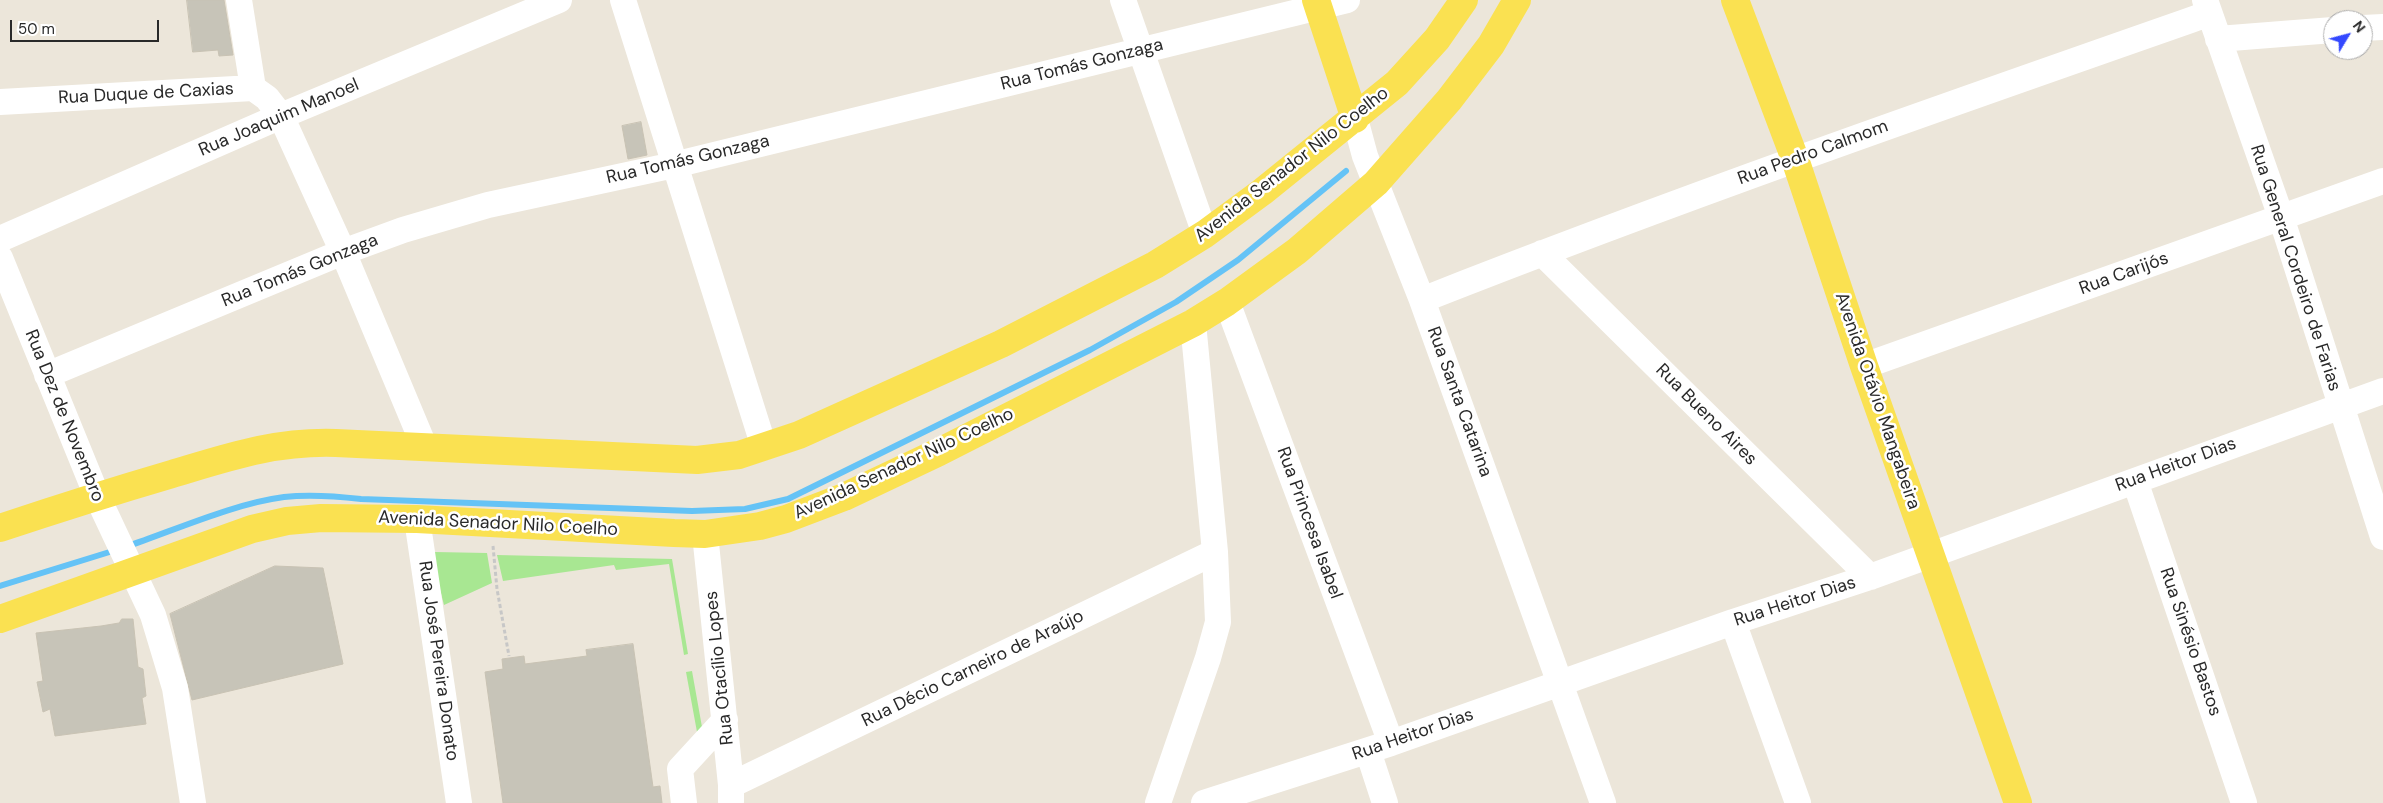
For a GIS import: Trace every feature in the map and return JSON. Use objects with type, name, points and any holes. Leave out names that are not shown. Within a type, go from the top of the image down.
[{"type":"main road","name":"Avenida Senador Nilo Coelho","points":[[0,528],[101,507],[240,454],[284,444],[309,442],[697,460],[723,459],[800,435],[1001,344],[1155,265],[1205,234],[1355,119],[1397,83],[1437,39],[1464,0]]},
{"type":"main road","name":"Avenida Senador Nilo Coelho","points":[[0,619],[130,567],[288,521],[321,518],[418,519],[705,534],[760,526],[786,519],[844,496],[939,452],[1194,323],[1227,302],[1297,251],[1376,183],[1449,100],[1485,53],[1517,0]]},
{"type":"main road","name":"Avenida Otávio Mangabeira","points":[[1735,0],[1795,159],[1864,366],[2018,803]]},
{"type":"main road","name":"Rua Santa Catarina","points":[[1317,3],[1355,119]]},
{"type":"street","points":[[239,0],[253,88]]},
{"type":"street","name":"Rua Joaquim Manoel","points":[[0,239],[281,116],[558,0]]},
{"type":"street","points":[[623,0],[764,447]]},
{"type":"street","points":[[1123,0],[1205,234]]},
{"type":"street","name":"Rua Tomás Gonzaga","points":[[47,375],[344,252],[403,230],[488,205],[674,165],[1142,50],[1317,3],[1347,0]]},
{"type":"street","name":"Rua Pedro Calmom","points":[[1422,300],[1542,253],[2206,7]]},
{"type":"street","name":"Rua General Cordeiro de Farias","points":[[2206,7],[2281,217],[2383,536]]},
{"type":"street","points":[[2218,39],[2323,31]]},
{"type":"street","name":"Rua Duque de Caxias","points":[[0,102],[253,88],[267,98],[281,116],[344,252],[425,448]]},
{"type":"street","name":"Rua Santa Catarina","points":[[1355,119],[1365,156],[1422,300],[1603,803]]},
{"type":"street","name":"Rua Carijós","points":[[1864,366],[2383,181]]},
{"type":"street","name":"Rua Bueno Aires","points":[[1542,253],[1870,577]]},
{"type":"street","name":"Rua Dez de Novembro","points":[[0,258],[101,507],[153,615],[175,688],[194,803]]},
{"type":"street","name":"Rua Princesa Isabel","points":[[1227,302],[1380,747],[1386,803]]},
{"type":"street","points":[[1158,803],[1208,658],[1218,622],[1215,552],[1194,323]]},
{"type":"street","name":"Rua Heitor Dias","points":[[1204,803],[1380,747],[1733,622],[1870,577],[2383,391]]},
{"type":"street","name":"Rua Sinésio Bastos","points":[[2135,481],[2244,803]]},
{"type":"street","name":"Rua José Pereira Donato","points":[[418,519],[459,803]]},
{"type":"street","name":"Rua Otacílio Lopes","points":[[705,534],[731,794]]},
{"type":"street","name":"Rua Décio Carneiro de Araújo","points":[[731,794],[1215,552]]},
{"type":"street","points":[[1733,622],[1798,803]]},
{"type":"street","points":[[684,803],[670,770],[725,720]]},
{"type":"path","points":[[492,554],[509,656]]},
{"type":"green space","points":[[435,552],[487,553],[492,583],[444,605],[434,566]]},
{"type":"green space","points":[[497,555],[672,559],[688,654],[684,655],[669,564],[616,570],[614,565],[503,581]]},
{"type":"green space","points":[[692,671],[702,727],[697,732],[686,672]]},
{"type":"building","points":[[187,0],[224,0],[233,55],[219,56],[218,50],[193,52]]},
{"type":"building","points":[[641,122],[647,155],[628,159],[622,126]]},
{"type":"building","points":[[275,566],[323,568],[343,664],[192,700],[170,614]]},
{"type":"building","points":[[122,619],[133,619],[138,667],[143,669],[146,696],[142,698],[146,724],[55,736],[50,709],[43,712],[37,682],[43,681],[36,633],[101,626],[119,623]]},
{"type":"building","points":[[633,644],[653,787],[660,786],[662,803],[503,803],[485,672],[503,669],[502,659],[524,656],[525,664],[587,656],[586,650]]},
{"type":"waterway","points":[[128,546],[226,511],[265,500],[294,496],[692,511],[745,509],[788,499],[1090,350],[1176,302],[1238,260],[1346,171]]},
{"type":"waterway","points":[[0,586],[116,550]]}]
